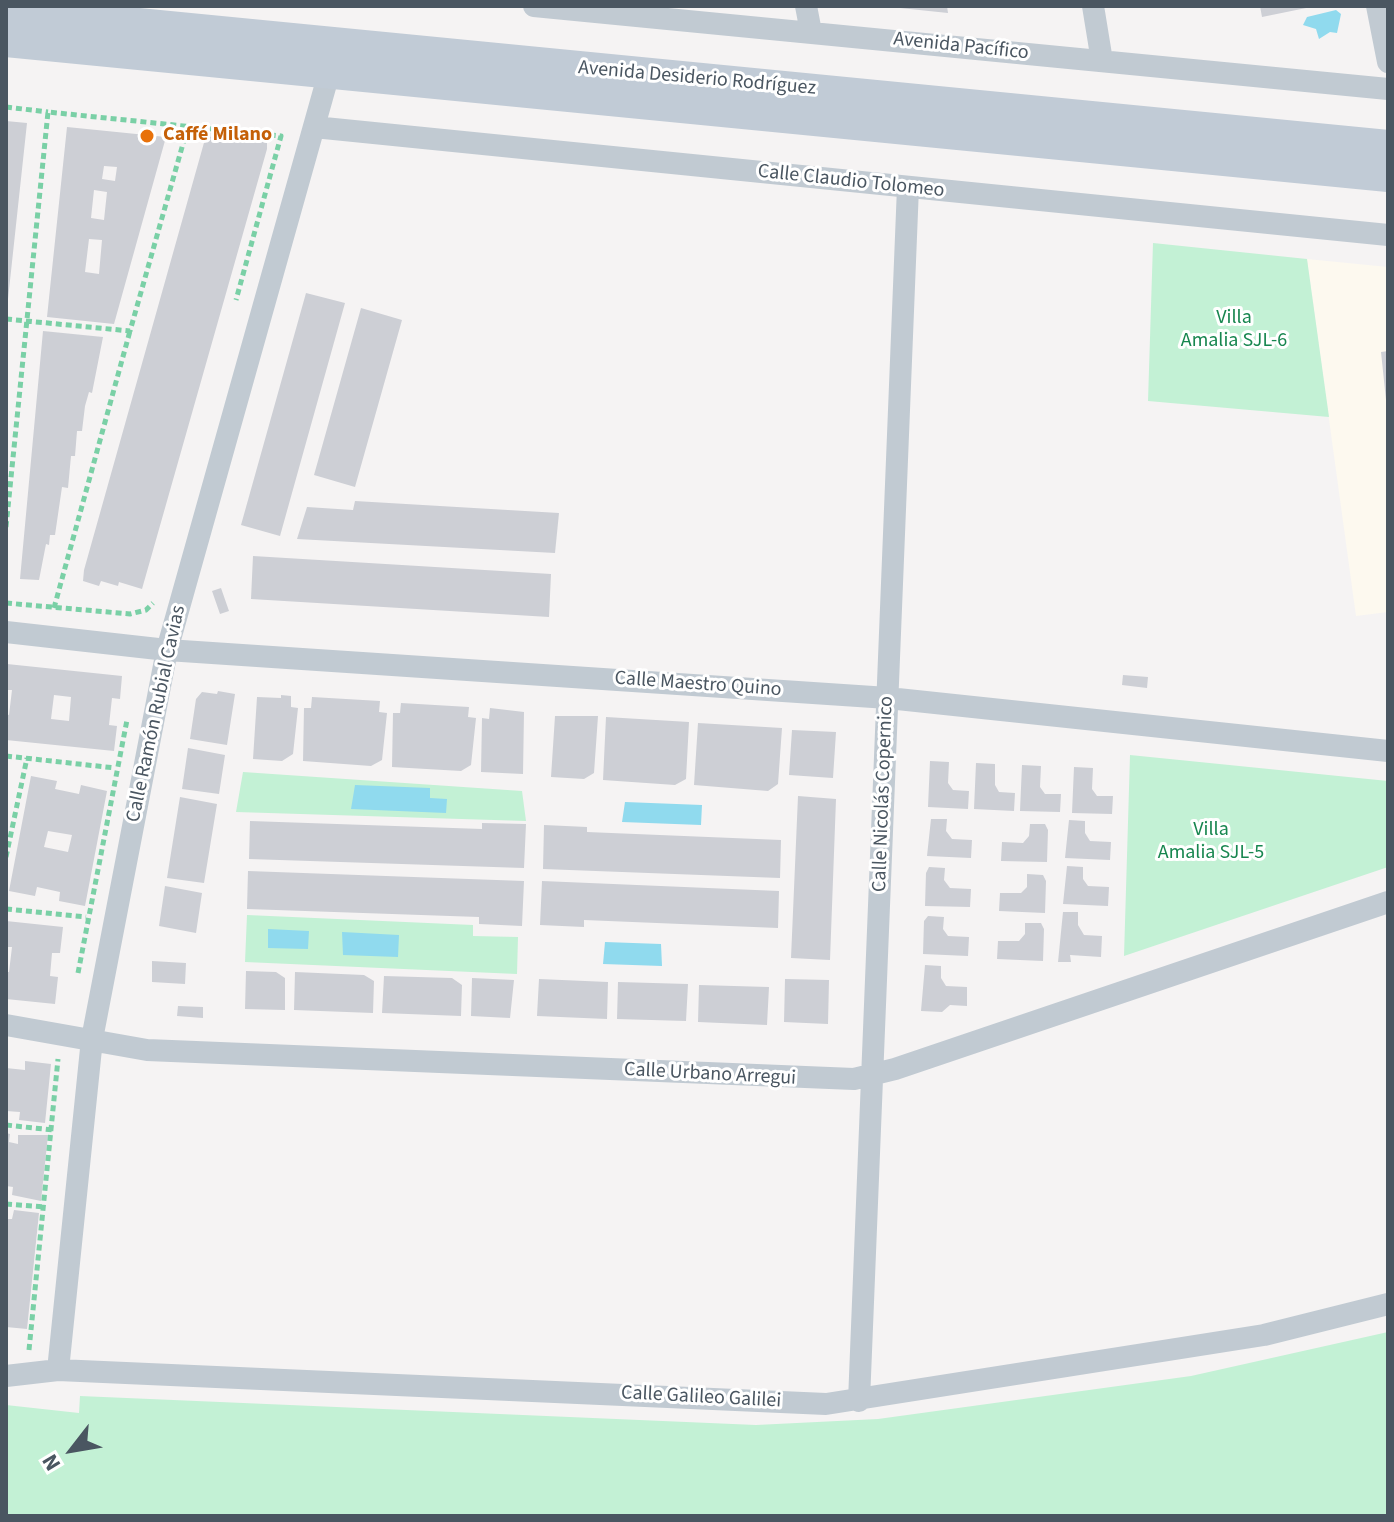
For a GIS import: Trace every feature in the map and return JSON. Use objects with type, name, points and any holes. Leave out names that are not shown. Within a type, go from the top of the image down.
[{"type":"street","name":"Avenida Pacífico","points":[[534,6],[1388,89]]},
{"type":"street","points":[[806,6],[811,32]]},
{"type":"street","points":[[1093,6],[1102,61]]},
{"type":"street","points":[[1377,6],[1388,62]]},
{"type":"street","name":"Avenida Desiderio Rodríguez","points":[[6,11],[1388,146]]},
{"type":"street","name":"Avenida Desiderio Rodríguez","points":[[6,41],[1388,176]]},
{"type":"street","name":"Calle Ramón Rubial Cavias","points":[[58,1370],[92,1039],[167,650],[329,73]]},
{"type":"street","name":"Calle Claudio Tolomeo","points":[[314,127],[1388,235]]},
{"type":"street","name":"Calle Nicolás Copernico","points":[[859,1401],[908,187]]},
{"type":"street","name":"Calle Maestro Quino","points":[[6,632],[167,650],[888,698],[1388,751]]},
{"type":"street","name":"Calle Urbano Arregui","points":[[6,1025],[162,1050],[818,1080],[854,1079],[1388,902]]},
{"type":"street","name":"Calle Galileo Galilei","points":[[6,1376],[58,1370],[826,1404],[1264,1335],[1388,1304]]},
{"type":"path","points":[[6,107],[281,136],[234,310]]},
{"type":"path","points":[[6,527],[48,112]]},
{"type":"path","points":[[54,608],[188,126]]},
{"type":"path","points":[[6,319],[130,331]]},
{"type":"path","points":[[6,603],[130,614],[146,610],[155,598]]},
{"type":"path","points":[[78,980],[86,917],[129,713]]},
{"type":"path","points":[[6,756],[115,768]]},
{"type":"path","points":[[6,857],[27,758]]},
{"type":"path","points":[[6,909],[86,917]]},
{"type":"path","points":[[16,1351],[30,1349],[60,1062],[46,1056]]},
{"type":"path","points":[[6,1125],[53,1130]]},
{"type":"path","points":[[6,1204],[45,1207]]},
{"type":"shaded area","points":[[1307,259],[1388,267],[1388,612],[1356,616]]},
{"type":"green space","name":"Villa Amalia SJL-6","points":[[1153,243],[1307,259],[1329,417],[1148,401]]},
{"type":"green space","name":"Villa Amalia SJL-5","points":[[1130,755],[1388,781],[1388,867],[1124,956]]},
{"type":"green space","points":[[243,772],[522,791],[526,821],[236,812]]},
{"type":"green space","points":[[247,915],[473,925],[473,936],[518,937],[517,974],[245,962]]},
{"type":"green space","points":[[1388,1332],[1388,1516],[6,1516],[6,1405],[79,1413],[80,1396],[756,1425],[878,1419],[1191,1376]]},
{"type":"water","points":[[1336,10],[1341,14],[1337,33],[1330,32],[1319,39],[1316,29],[1303,25],[1307,17]]},
{"type":"water","points":[[355,785],[430,788],[430,798],[447,799],[446,813],[351,809]]},
{"type":"water","points":[[625,802],[702,805],[701,825],[622,822]]},
{"type":"water","points":[[268,929],[309,931],[308,949],[268,948]]},
{"type":"water","points":[[342,932],[399,935],[398,957],[343,955]]},
{"type":"water","points":[[605,942],[661,944],[662,966],[603,964]]},
{"type":"building","points":[[947,6],[948,13],[900,8]]},
{"type":"building","points":[[1260,6],[1311,6],[1311,7],[1262,17]]},
{"type":"building","points":[[6,121],[27,123],[8,299],[6,299]]},
{"type":"building","points":[[67,127],[166,137],[114,324],[47,317]],"holes":[[[104,166],[117,167],[115,181],[102,179]],[[94,190],[107,192],[104,220],[91,218]],[[89,239],[102,240],[99,274],[85,272]]]},
{"type":"building","points":[[207,132],[250,140],[253,136],[267,140],[267,149],[142,589],[119,582],[118,586],[101,581],[99,586],[83,581],[84,570]]},
{"type":"building","points":[[306,293],[345,303],[280,536],[241,525]]},
{"type":"building","points":[[361,308],[402,320],[355,487],[314,475]]},
{"type":"building","points":[[43,331],[103,337],[92,393],[89,392],[85,406],[82,431],[77,431],[75,456],[71,456],[68,488],[62,487],[55,535],[50,535],[49,545],[46,544],[39,580],[20,579]]},
{"type":"building","points":[[1388,351],[1388,400],[1386,400],[1381,352]]},
{"type":"building","points":[[355,501],[559,513],[555,553],[297,539],[307,507],[353,510]]},
{"type":"building","points":[[253,556],[551,574],[549,617],[251,599]]},
{"type":"building","points":[[221,588],[229,611],[220,614],[212,591]]},
{"type":"building","points":[[7,664],[122,676],[120,699],[112,698],[109,725],[117,726],[114,751],[6,740],[6,714],[9,715],[12,690],[6,690]],"holes":[[[54,695],[71,697],[69,721],[51,719]]]},
{"type":"building","points":[[1123,675],[1148,677],[1147,688],[1122,685]]},
{"type":"building","points":[[218,691],[235,694],[227,745],[190,739],[196,699],[202,692],[217,694]]},
{"type":"building","points":[[281,695],[291,696],[291,707],[298,708],[293,754],[282,761],[253,759],[257,697],[281,698]]},
{"type":"building","points":[[312,697],[380,701],[379,712],[387,713],[382,760],[371,766],[303,761],[304,708],[311,708]]},
{"type":"building","points":[[401,703],[469,707],[468,717],[476,718],[471,765],[461,771],[392,767],[393,713],[400,713]]},
{"type":"building","points":[[490,708],[524,712],[523,774],[481,772],[482,718],[489,719]]},
{"type":"building","points":[[555,716],[598,716],[594,773],[584,779],[551,777]]},
{"type":"building","points":[[606,717],[689,722],[686,779],[675,785],[603,780]]},
{"type":"building","points":[[698,723],[782,728],[778,784],[768,791],[694,785]]},
{"type":"building","points":[[792,730],[836,732],[833,778],[789,775]]},
{"type":"building","points":[[188,748],[225,755],[219,794],[182,789]]},
{"type":"building","points":[[930,761],[949,762],[948,783],[953,790],[969,791],[968,809],[928,807]]},
{"type":"building","points":[[976,763],[995,764],[995,785],[999,792],[1015,793],[1014,811],[974,809]]},
{"type":"building","points":[[1022,765],[1041,766],[1040,787],[1045,794],[1061,794],[1060,812],[1020,811]]},
{"type":"building","points":[[1074,767],[1093,768],[1092,789],[1097,796],[1113,796],[1112,814],[1072,813]]},
{"type":"building","points":[[31,776],[57,781],[55,789],[79,794],[81,785],[107,791],[85,906],[59,901],[60,892],[37,887],[35,896],[9,891]],"holes":[[[48,831],[72,835],[68,852],[44,847]]]},
{"type":"building","points":[[798,796],[836,799],[830,960],[791,958]]},
{"type":"building","points":[[180,797],[217,804],[204,883],[167,878]]},
{"type":"building","points":[[931,819],[947,819],[946,831],[952,839],[972,840],[971,858],[927,856]]},
{"type":"building","points":[[1069,820],[1085,821],[1085,833],[1090,841],[1111,842],[1110,860],[1065,858]]},
{"type":"building","points":[[250,821],[482,829],[482,823],[526,824],[524,868],[249,859]]},
{"type":"building","points":[[1030,824],[1045,824],[1048,830],[1047,862],[1001,861],[1002,842],[1023,843],[1029,836]]},
{"type":"building","points":[[544,825],[587,827],[587,832],[781,840],[780,878],[543,869]]},
{"type":"building","points":[[1067,866],[1083,867],[1083,879],[1088,886],[1109,887],[1108,906],[1063,904]]},
{"type":"building","points":[[929,867],[945,868],[944,880],[950,888],[971,889],[970,907],[925,906]]},
{"type":"building","points":[[248,871],[524,881],[522,926],[479,924],[479,917],[247,909]]},
{"type":"building","points":[[1027,874],[1043,875],[1046,881],[1045,913],[999,911],[1000,893],[1021,893],[1027,887]]},
{"type":"building","points":[[542,881],[779,891],[778,928],[584,920],[584,927],[540,925]]},
{"type":"building","points":[[165,886],[202,893],[196,933],[159,926]]},
{"type":"building","points":[[1063,912],[1078,912],[1078,925],[1084,935],[1102,936],[1101,957],[1070,955],[1071,962],[1058,962]]},
{"type":"building","points":[[928,916],[944,917],[943,929],[948,936],[969,937],[968,956],[923,954],[924,921]]},
{"type":"building","points":[[6,921],[63,927],[60,953],[52,953],[50,976],[58,977],[55,1004],[6,999],[6,972],[9,972],[12,947],[6,947]]},
{"type":"building","points":[[1025,923],[1041,923],[1044,929],[1043,961],[997,959],[998,941],[1019,941],[1025,934]]},
{"type":"building","points":[[152,961],[186,963],[185,984],[152,982]]},
{"type":"building","points":[[925,965],[941,966],[941,978],[946,986],[967,987],[967,1006],[950,1005],[942,1012],[921,1011]]},
{"type":"building","points":[[246,971],[276,972],[285,978],[285,1010],[245,1009]]},
{"type":"building","points":[[295,972],[364,975],[374,981],[373,1013],[294,1010]]},
{"type":"building","points":[[384,976],[452,978],[462,985],[461,1016],[382,1013]]},
{"type":"building","points":[[472,978],[514,980],[510,1018],[471,1016]]},
{"type":"building","points":[[539,979],[608,982],[607,1019],[537,1016]]},
{"type":"building","points":[[785,979],[829,980],[828,1024],[784,1022]]},
{"type":"building","points":[[618,982],[688,984],[686,1021],[617,1019]]},
{"type":"building","points":[[699,985],[769,987],[767,1025],[698,1022]]},
{"type":"building","points":[[178,1006],[203,1007],[203,1018],[177,1016]]},
{"type":"building","points":[[25,1061],[51,1064],[45,1123],[19,1120],[20,1112],[6,1111],[6,1068],[25,1070]]},
{"type":"building","points":[[6,1133],[10,1134],[9,1142],[18,1144],[18,1135],[48,1135],[41,1201],[12,1195],[13,1187],[6,1186]]},
{"type":"building","points":[[14,1210],[39,1213],[27,1329],[6,1327],[6,1219],[12,1219]]},
{"type":"place","name":"Caffé Milano","points":[[147,136]]}]
